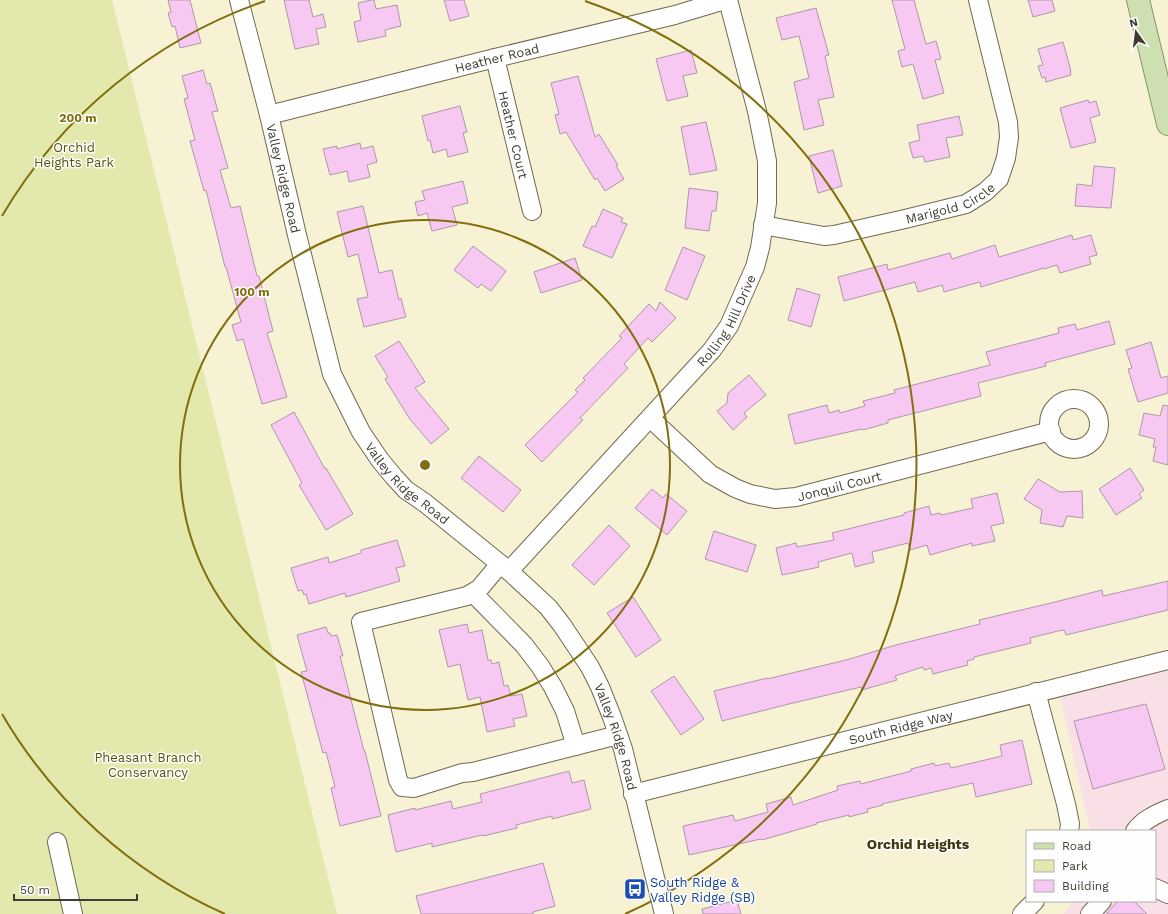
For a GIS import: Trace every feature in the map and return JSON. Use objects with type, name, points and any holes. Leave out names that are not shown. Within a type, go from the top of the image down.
[{"type":"main road","points":[[1138,0],[1168,124]]},
{"type":"street","name":"Valley Ridge Road","points":[[239,0],[269,115],[332,374],[361,432],[380,460],[394,477],[406,490],[425,503],[504,568],[548,607],[590,667],[600,687],[618,735],[664,914]]},
{"type":"street","name":"Heather Road","points":[[269,115],[495,58],[675,15],[727,0]]},
{"type":"street","name":"Rolling Hill Drive","points":[[473,593],[479,590],[504,568],[650,418],[712,350],[729,326],[755,267],[760,248],[767,203],[767,161],[757,111],[727,0]]},
{"type":"street","name":"Marigold Circle","points":[[763,225],[824,236],[834,235],[966,204],[984,192],[999,179],[1006,158],[1009,137],[1008,122],[978,0]]},
{"type":"street","name":"Heather Court","points":[[495,58],[532,211]]},
{"type":"street","name":"Jonquil Court","points":[[650,418],[710,474],[735,488],[750,494],[775,499],[796,497],[1051,431]]},
{"type":"street","points":[[576,746],[564,711],[553,687],[540,666],[524,644],[473,593],[467,596],[361,622],[398,780],[402,787],[414,788],[462,773],[474,772],[576,746],[618,735]]},
{"type":"street","name":"South Ridge Way","points":[[633,794],[1168,660]]},
{"type":"street","points":[[1036,692],[1066,804],[1070,824],[1069,830]]},
{"type":"street","points":[[1137,830],[1139,826],[1150,818],[1168,808]]},
{"type":"street","points":[[57,842],[73,914]]},
{"type":"street","points":[[1156,888],[1168,894]]},
{"type":"street","points":[[1022,914],[1034,902]]},
{"type":"street","points":[[1090,914],[1101,902]]},
{"type":"shaded area","points":[[1168,660],[1168,914],[1063,914],[1074,902],[1156,902],[1156,830],[1090,830],[1058,687]]},
{"type":"green space","name":"Pheasant Branch Conservancy","points":[[0,0],[112,0],[337,914],[0,914]]},
{"type":"building","points":[[168,0],[190,0],[201,43],[180,48],[175,26],[172,27],[168,13],[171,12]]},
{"type":"building","points":[[284,0],[309,0],[313,17],[323,14],[326,27],[316,29],[319,44],[295,49]]},
{"type":"building","points":[[374,0],[376,9],[397,5],[401,26],[385,30],[386,36],[358,42],[354,22],[361,20],[358,3]]},
{"type":"building","points":[[444,0],[464,0],[469,16],[450,21]]},
{"type":"building","points":[[892,0],[914,0],[926,44],[936,41],[941,59],[935,60],[944,93],[923,99],[913,64],[902,67],[898,51],[905,49]]},
{"type":"building","points":[[1028,0],[1052,0],[1055,11],[1033,17]]},
{"type":"building","points":[[816,8],[829,55],[825,56],[834,97],[818,100],[824,125],[804,130],[794,82],[809,78],[799,36],[782,40],[776,18]]},
{"type":"building","points":[[1063,42],[1071,75],[1046,82],[1045,77],[1042,78],[1038,66],[1043,65],[1038,49]]},
{"type":"building","points":[[691,50],[697,73],[683,76],[688,96],[667,101],[656,59]]},
{"type":"building","points":[[203,70],[207,84],[210,83],[218,111],[212,112],[228,168],[220,170],[231,208],[240,206],[257,276],[259,276],[273,331],[267,333],[287,397],[262,404],[243,339],[237,341],[232,325],[241,322],[225,267],[206,190],[204,191],[190,141],[195,140],[184,99],[188,98],[182,76]]},
{"type":"building","points":[[578,76],[595,137],[599,134],[618,165],[616,166],[624,179],[605,191],[597,178],[595,180],[566,132],[560,134],[555,115],[559,114],[551,83]]},
{"type":"building","points":[[1088,100],[1089,103],[1096,101],[1100,115],[1090,118],[1096,142],[1071,148],[1060,108]]},
{"type":"building","points":[[460,106],[467,132],[463,133],[468,152],[448,157],[446,149],[433,153],[430,140],[428,141],[422,116]]},
{"type":"building","points":[[959,116],[963,135],[946,138],[950,157],[925,162],[923,156],[913,158],[909,143],[920,140],[917,125]]},
{"type":"building","points":[[706,122],[717,170],[690,175],[681,127]]},
{"type":"building","points":[[360,143],[361,149],[373,146],[377,162],[367,165],[370,177],[349,182],[347,171],[330,175],[323,149],[337,146],[337,149]]},
{"type":"building","points":[[833,150],[842,186],[818,193],[809,156]]},
{"type":"building","points":[[1094,166],[1115,168],[1111,208],[1075,206],[1077,184],[1092,186]]},
{"type":"building","points":[[463,181],[468,203],[452,207],[457,225],[432,231],[427,213],[418,216],[415,202],[425,200],[422,191]]},
{"type":"building","points":[[689,188],[718,192],[716,211],[712,211],[709,231],[685,228]]},
{"type":"building","points":[[363,206],[379,273],[392,270],[399,300],[401,298],[406,317],[364,327],[357,299],[368,297],[358,254],[348,257],[337,212]]},
{"type":"building","points":[[603,209],[623,218],[621,222],[627,224],[612,258],[583,246],[592,226],[595,227]]},
{"type":"building","points":[[1072,235],[1073,240],[1091,235],[1097,255],[1089,257],[1091,264],[1060,273],[1057,265],[981,287],[980,282],[944,292],[942,285],[918,292],[915,282],[844,301],[838,277],[887,264],[888,270],[950,253],[952,259],[995,245],[999,257]]},
{"type":"building","points":[[473,246],[506,271],[491,291],[481,284],[478,288],[454,270]]},
{"type":"building","points":[[683,247],[705,256],[687,300],[665,290]]},
{"type":"building","points":[[575,258],[582,280],[541,293],[534,272]]},
{"type":"building","points":[[797,288],[820,295],[811,327],[788,320]]},
{"type":"building","points":[[660,302],[676,318],[652,342],[648,338],[624,364],[628,368],[580,418],[583,420],[542,462],[525,445],[578,392],[575,390],[585,380],[583,378],[622,338],[619,336],[649,304],[656,311]]},
{"type":"building","points":[[1109,321],[1115,344],[1045,363],[1046,366],[978,383],[981,396],[888,420],[888,423],[863,430],[795,444],[788,415],[827,405],[829,413],[839,410],[840,413],[865,406],[863,401],[895,393],[894,390],[990,365],[986,352],[1059,333],[1058,328],[1075,324],[1077,330]]},
{"type":"building","points":[[399,341],[425,382],[415,388],[449,429],[431,444],[409,418],[385,379],[388,377],[375,356]]},
{"type":"building","points":[[1151,342],[1161,378],[1168,376],[1168,393],[1138,402],[1128,369],[1132,368],[1126,350]]},
{"type":"building","points":[[749,375],[766,395],[744,413],[747,417],[733,430],[717,411],[727,403],[728,393]]},
{"type":"building","points":[[1163,405],[1168,406],[1168,465],[1153,461],[1156,447],[1153,447],[1155,439],[1139,435],[1144,413],[1160,416]]},
{"type":"building","points":[[294,412],[325,469],[326,468],[353,514],[326,530],[299,485],[302,483],[271,425]]},
{"type":"building","points":[[479,456],[521,490],[503,512],[461,478]]},
{"type":"building","points":[[1130,468],[1144,490],[1139,494],[1142,498],[1116,515],[1099,489]]},
{"type":"building","points":[[1038,479],[1060,492],[1082,491],[1083,518],[1067,516],[1063,527],[1040,523],[1042,510],[1024,499]]},
{"type":"building","points":[[652,489],[663,498],[666,494],[687,511],[667,535],[635,508]]},
{"type":"building","points":[[997,493],[1004,523],[991,526],[995,541],[972,546],[972,543],[930,555],[927,545],[910,550],[908,543],[872,552],[874,562],[855,567],[852,553],[818,562],[819,567],[782,575],[776,548],[796,543],[797,547],[834,540],[832,533],[904,515],[904,513],[929,506],[931,515],[940,513],[941,515],[973,508],[971,499]]},
{"type":"building","points":[[609,525],[630,546],[594,585],[572,565]]},
{"type":"building","points":[[714,531],[756,545],[747,572],[705,559]]},
{"type":"building","points":[[397,540],[405,566],[396,568],[400,581],[346,597],[345,593],[309,604],[306,594],[304,595],[302,590],[298,591],[291,568],[328,557],[329,563],[361,553],[361,550]]},
{"type":"building","points":[[1168,581],[1168,610],[1066,635],[1064,630],[1058,631],[1030,638],[1031,643],[974,657],[974,659],[967,661],[968,665],[933,674],[931,668],[924,670],[923,667],[895,676],[897,680],[862,690],[861,687],[722,721],[714,691],[846,660],[896,645],[980,624],[979,620],[1102,590],[1103,596]]},
{"type":"building","points":[[633,597],[661,640],[636,657],[607,613]]},
{"type":"building","points":[[467,624],[469,633],[482,630],[488,660],[491,660],[492,664],[499,662],[504,686],[508,685],[511,696],[522,694],[527,716],[513,719],[515,726],[487,732],[480,697],[468,700],[460,664],[448,667],[439,630]]},
{"type":"building","points":[[326,627],[331,636],[337,635],[343,656],[340,656],[381,816],[340,826],[331,788],[335,787],[326,752],[323,753],[301,672],[307,671],[297,635]]},
{"type":"building","points":[[674,676],[704,719],[681,735],[651,691]]},
{"type":"building","points":[[1146,704],[1165,769],[1093,789],[1074,721]]},
{"type":"building","points":[[1022,740],[1032,784],[976,797],[973,783],[882,804],[883,805],[867,809],[868,812],[816,823],[817,824],[762,840],[689,855],[683,826],[733,815],[735,821],[768,812],[766,804],[791,797],[793,805],[838,790],[837,786],[860,781],[861,784],[911,771],[911,769],[934,763],[935,766],[949,763],[951,768],[1002,756],[1000,745]]},
{"type":"building","points":[[569,771],[572,783],[584,780],[591,809],[552,819],[552,816],[516,825],[517,828],[483,836],[432,847],[432,843],[396,852],[388,815],[451,801],[453,809],[482,802],[480,794]]},
{"type":"building","points":[[543,863],[555,906],[533,912],[533,914],[421,914],[416,896]]},
{"type":"building","points":[[737,900],[741,914],[703,914],[702,909]]},
{"type":"building","points":[[1117,902],[1135,902],[1147,914],[1106,914]]},
{"type":"place","name":"South Ridge & Valley Ridge (SB)","points":[[635,889]]},
{"type":"district","name":"Orchid Heights","points":[[918,844]]},
{"type":"park label","name":"Orchid Heights Park","points":[[74,154]]}]
